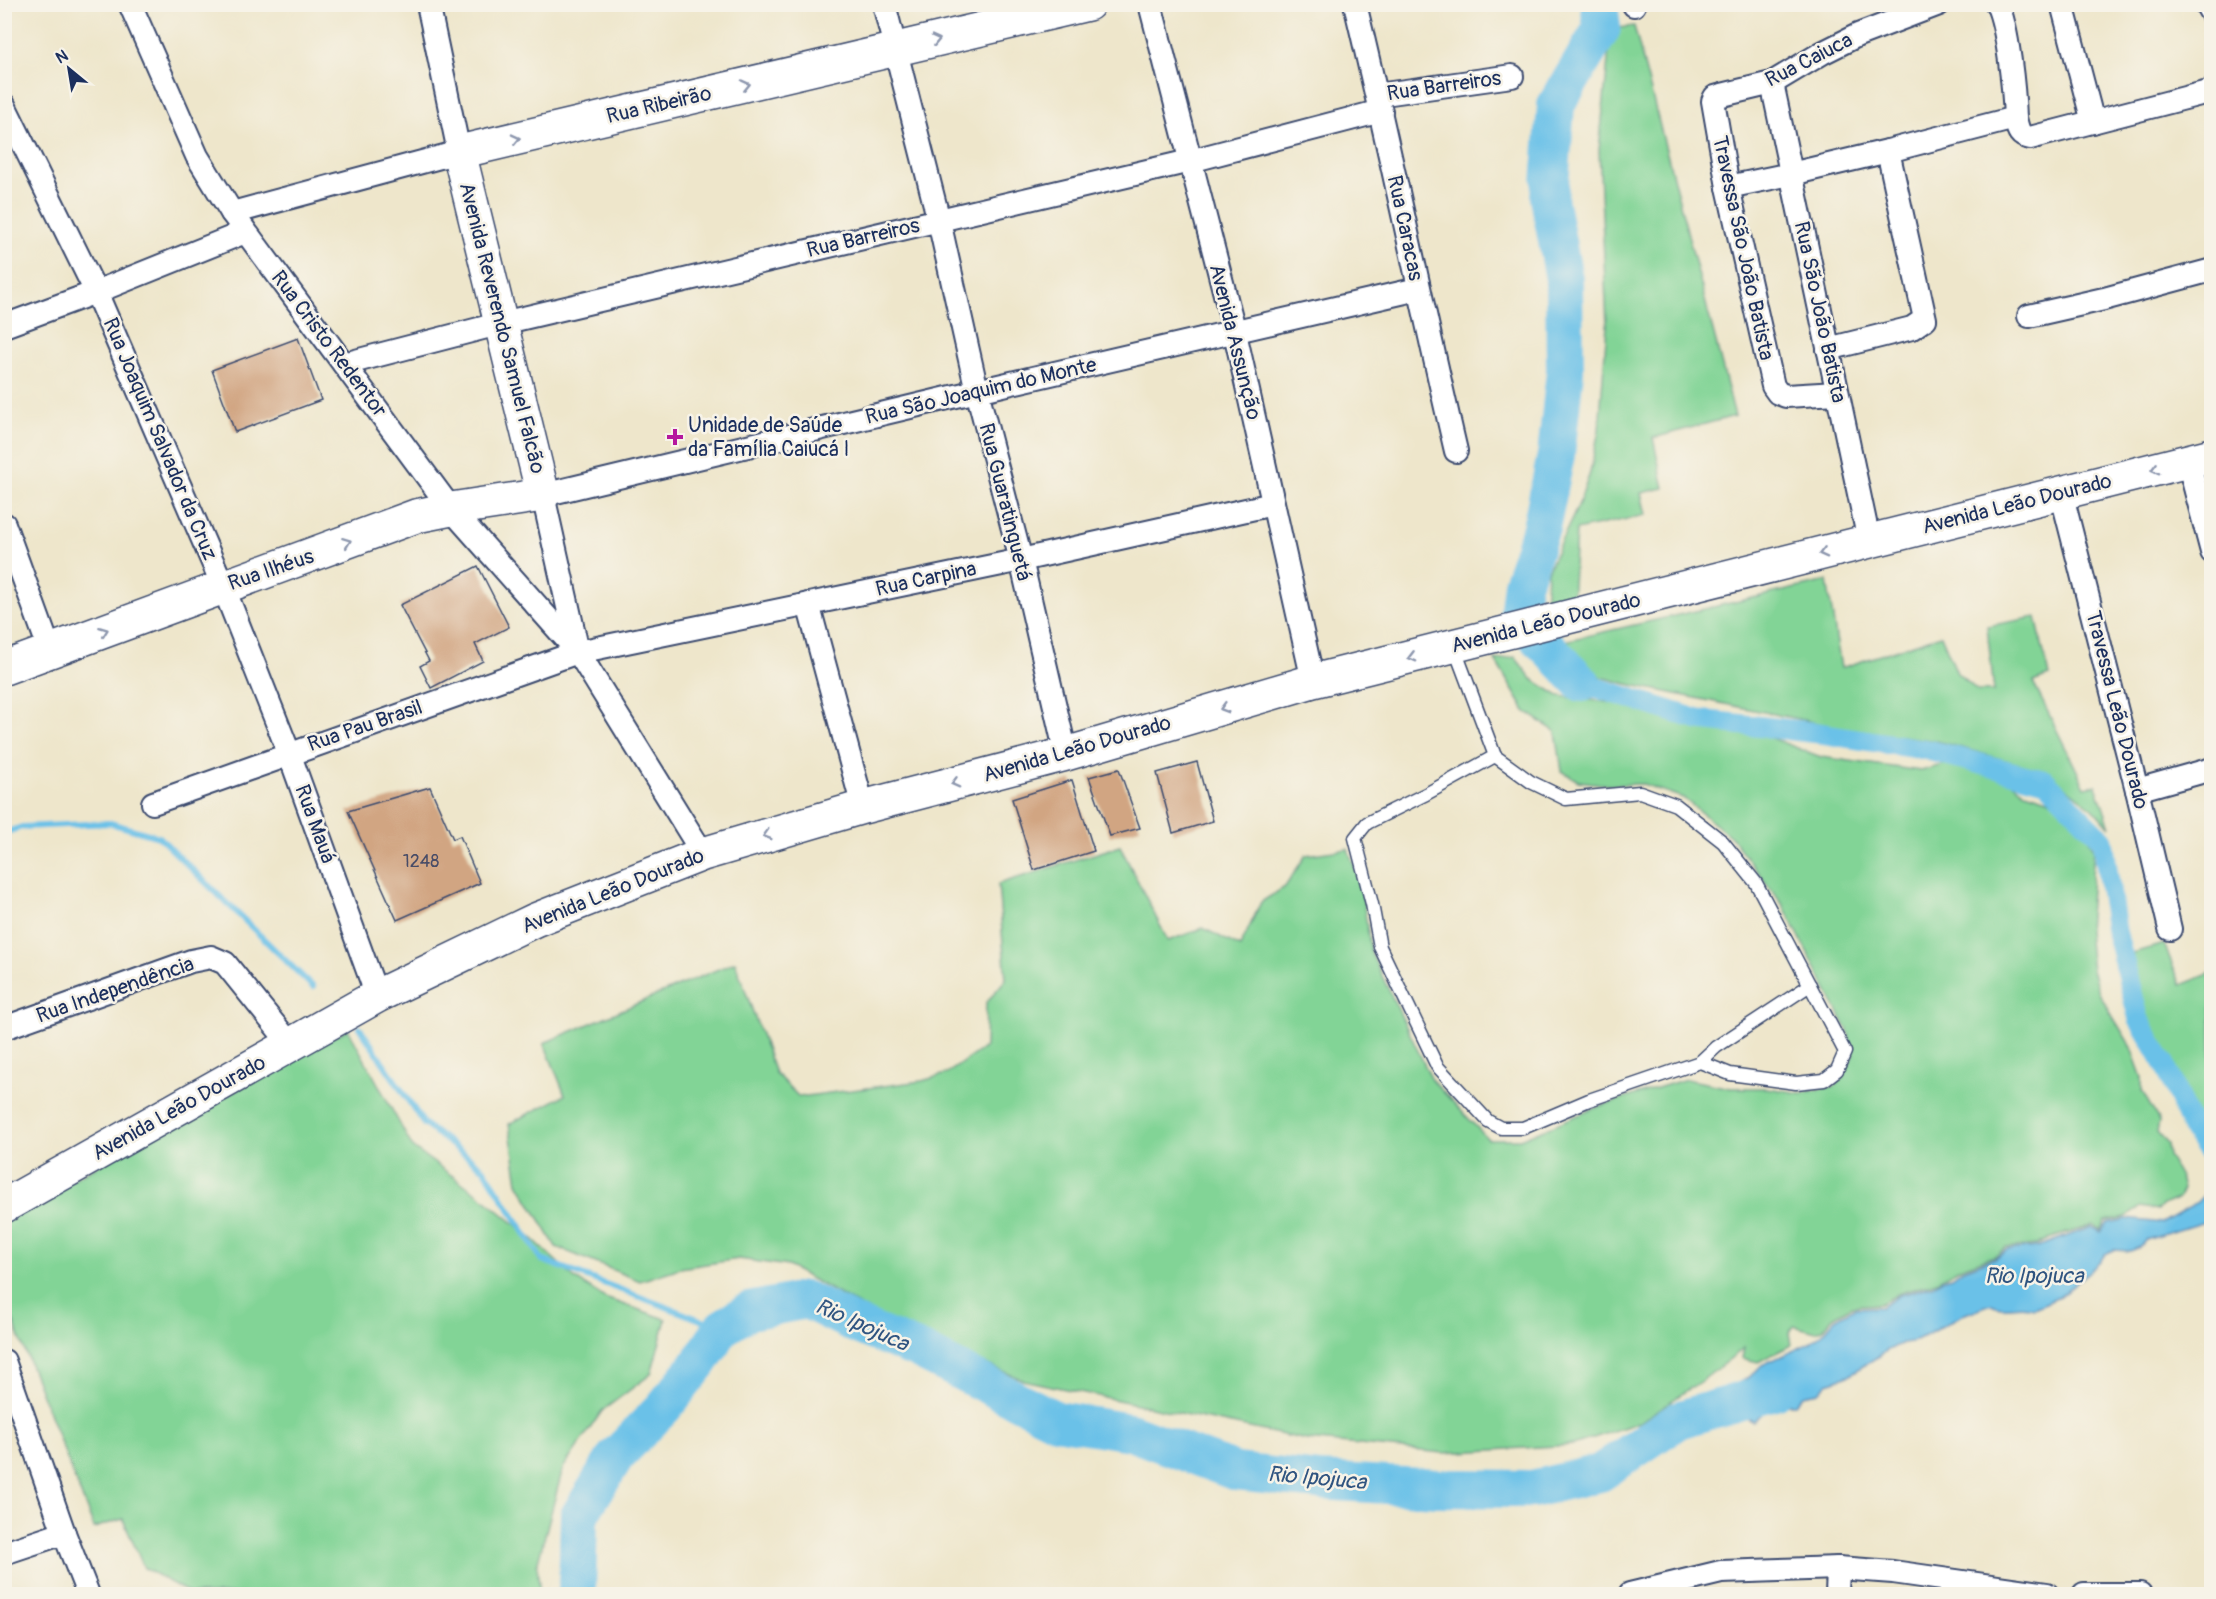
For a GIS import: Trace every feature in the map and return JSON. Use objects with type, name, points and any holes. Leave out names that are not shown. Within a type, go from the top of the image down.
[{"type":"main road","name":"Rua Ribeirão","points":[[459,152],[1088,4]]},
{"type":"main road","name":"Avenida Reverendo Samuel Falcão","points":[[459,152],[543,495]]},
{"type":"main road","name":"Avenida Leão Dourado","points":[[4,1206],[376,996],[535,920],[703,854],[863,807],[1066,754],[1313,681],[2200,458]]},
{"type":"main road","name":"Rua Ilhéus","points":[[4,668],[416,516],[543,495]]},
{"type":"street","name":"Rua Cristo Redentor","points":[[130,4],[197,156],[245,232],[451,509],[578,652]]},
{"type":"street","name":"Avenida Reverendo Samuel Falcão","points":[[428,4],[459,152]]},
{"type":"street","name":"Rua Guaratinguetá","points":[[884,4],[939,221],[977,391],[1021,560],[1066,754]]},
{"type":"street","name":"Avenida Assunção","points":[[1150,4],[1234,333],[1313,681]]},
{"type":"street","name":"Rua Caracas","points":[[1354,4],[1379,103],[1418,289],[1456,451]]},
{"type":"street","name":"Rua Caiuca","points":[[1713,101],[1715,97],[1772,83],[1822,53],[1858,35],[1939,4]]},
{"type":"street","points":[[1997,4],[2004,28],[2015,118],[2019,133],[2023,137],[2030,138],[2211,91]]},
{"type":"street","points":[[2062,4],[2093,122]]},
{"type":"street","points":[[2206,4],[2211,14]]},
{"type":"street","name":"Rua Barreiros","points":[[344,364],[502,322],[1190,161],[1379,103],[1512,76]]},
{"type":"street","name":"Rua São João Batista","points":[[1772,83],[1869,541]]},
{"type":"street","name":"Travessa São João Batista","points":[[1713,101],[1728,187],[1773,387],[1778,393],[1786,396],[1837,393]]},
{"type":"street","name":"Rua Joaquim Salvador da Cruz","points":[[4,105],[96,292],[223,586]]},
{"type":"street","points":[[1728,187],[1887,151],[2015,118]]},
{"type":"street","points":[[1828,349],[1912,328],[1922,323],[1924,319],[1887,151]]},
{"type":"street","name":"Rua Ribeirão","points":[[232,213],[459,152]]},
{"type":"street","name":"Rua Joaquim Salvador da Cruz","points":[[4,326],[245,232]]},
{"type":"street","points":[[2029,316],[2104,299],[2211,270]]},
{"type":"street","name":"Rua São Joaquim do Monte","points":[[543,495],[1418,289]]},
{"type":"street","points":[[2200,458],[2211,552]]},
{"type":"street","name":"Travessa Leão Dourado","points":[[2061,492],[2170,929]]},
{"type":"street","name":"Avenida Reverendo Samuel Falcão","points":[[543,495],[578,652]]},
{"type":"street","name":"Rua Carpina","points":[[578,652],[1021,560],[1273,504]]},
{"type":"street","points":[[4,524],[50,651]]},
{"type":"street","name":"Rua Mauá","points":[[223,586],[289,753],[376,996]]},
{"type":"street","points":[[808,604],[863,807]]},
{"type":"street","points":[[578,652],[703,854]]},
{"type":"street","name":"Rua Pau Brasil","points":[[153,803],[578,652]]},
{"type":"street","points":[[2137,790],[2211,769]]},
{"type":"street","name":"Rua Independência","points":[[4,1028],[191,961],[210,957],[225,963],[291,1045]]},
{"type":"street","points":[[4,1361],[8,1386],[88,1594]]},
{"type":"street","points":[[4,1553],[64,1533]]},
{"type":"street","points":[[1837,1594],[1838,1568]]},
{"type":"street","points":[[1630,1594],[1721,1572],[1838,1568],[1893,1572],[2047,1594]]},
{"type":"street","points":[[2084,1594],[2140,1594]]},
{"type":"lane","points":[[1453,646],[1495,756],[1531,782],[1566,799],[1640,792],[1676,804],[1724,842],[1756,883],[1845,1052],[1837,1070],[1824,1080],[1796,1083],[1730,1074],[1700,1062]]},
{"type":"lane","points":[[1495,756],[1367,823],[1355,838],[1372,904],[1380,947],[1437,1066],[1488,1121],[1501,1128],[1523,1128],[1589,1100],[1700,1062],[1716,1047],[1810,985]]},
{"type":"green space","points":[[1634,26],[1735,416],[1653,438],[1664,488],[1641,493],[1646,515],[1576,530],[1572,605],[1545,613],[1547,571],[1578,506],[1590,473],[1599,430],[1607,325],[1599,150],[1611,29]]},
{"type":"green space","points":[[1827,581],[1841,668],[1941,635],[1957,673],[1978,691],[1994,691],[1987,626],[2036,617],[2049,676],[2033,682],[2085,787],[2096,785],[2110,827],[2093,808],[2044,771],[1937,741],[1837,727],[1627,684],[1587,673],[1560,642]]},
{"type":"green space","points":[[1515,657],[1532,679],[1559,696],[1648,707],[1685,721],[1726,726],[1771,738],[1821,757],[1921,771],[1949,763],[2005,777],[2026,792],[2060,803],[2081,825],[2094,849],[2088,930],[2092,970],[2100,995],[2130,1045],[2142,1078],[2142,1091],[2159,1121],[2157,1133],[2167,1144],[2168,1156],[2180,1177],[2183,1189],[2179,1198],[2163,1205],[2158,1210],[2141,1207],[2126,1217],[2106,1221],[2101,1230],[2093,1225],[2048,1239],[2037,1245],[2006,1248],[1994,1256],[1962,1267],[1931,1284],[1900,1293],[1880,1304],[1852,1306],[1833,1317],[1823,1329],[1816,1332],[1794,1326],[1789,1333],[1791,1345],[1758,1362],[1742,1358],[1744,1348],[1704,1379],[1640,1422],[1573,1445],[1444,1453],[1307,1440],[1023,1380],[891,1323],[788,1266],[739,1259],[680,1268],[640,1281],[556,1247],[518,1183],[509,1124],[565,1095],[544,1043],[735,962],[775,1073],[799,1097],[922,1081],[946,1074],[985,1047],[986,1003],[1006,979],[998,884],[1120,846],[1168,941],[1203,928],[1240,947],[1261,902],[1285,887],[1306,855],[1348,849],[1361,885],[1371,953],[1432,1080],[1488,1139],[1520,1139],[1600,1106],[1686,1079],[1730,1088],[1767,1088],[1801,1093],[1835,1086],[1842,1079],[1853,1056],[1848,1031],[1783,905],[1731,837],[1683,798],[1643,784],[1609,785],[1578,781],[1562,771],[1556,732],[1525,711],[1495,660]]},
{"type":"green space","points":[[2164,944],[2181,985],[2211,973],[2211,1140],[2201,1127],[2170,1063],[2144,1018],[2129,954]]},
{"type":"green space","points":[[348,1029],[413,1148],[481,1196],[534,1240],[574,1278],[605,1298],[666,1319],[651,1374],[602,1411],[563,1468],[537,1565],[540,1594],[191,1594],[144,1568],[123,1519],[94,1528],[5,1300],[5,1216]]},
{"type":"water","name":"Rio Ipojuca","points":[[2211,1188],[2211,1220],[2146,1240],[2138,1248],[2130,1251],[2114,1250],[2105,1254],[2099,1263],[2057,1298],[2034,1308],[2002,1307],[1991,1304],[1960,1316],[1916,1341],[1903,1343],[1888,1350],[1846,1377],[1827,1383],[1819,1392],[1803,1395],[1795,1404],[1775,1404],[1753,1421],[1733,1414],[1711,1392],[1733,1386],[1751,1376],[1762,1365],[1808,1344],[1822,1334],[1835,1319],[1854,1308],[1881,1307],[1900,1295],[1932,1286],[1963,1269],[1994,1258],[2007,1250],[2037,1247],[2092,1227],[2101,1232],[2108,1223],[2127,1219],[2162,1223],[2194,1205]]},
{"type":"building","points":[[298,338],[321,400],[235,432],[212,370]]},
{"type":"building","points":[[478,566],[509,627],[475,644],[483,661],[431,688],[420,666],[429,661],[400,605]]},
{"type":"building","points":[[1197,762],[1213,821],[1173,833],[1157,773]]},
{"type":"building","points":[[1119,769],[1140,828],[1110,836],[1089,777]]},
{"type":"building","points":[[1072,780],[1094,851],[1034,870],[1012,799]]},
{"type":"building","points":[[430,787],[453,839],[460,836],[480,883],[397,920],[348,811]]},
{"type":"waterway","points":[[1582,683],[1518,617],[1522,584],[1541,528],[1556,455],[1565,371],[1564,279],[1549,198],[1556,105],[1602,28],[1599,4]]},
{"type":"waterway","points":[[1582,683],[1699,720],[1819,733],[1928,750],[2046,781],[2103,840],[2116,931],[2139,1020],[2164,1063],[2192,1128],[2212,1158]]},
{"type":"waterway","points":[[4,833],[22,827],[110,823],[159,837],[313,987]]},
{"type":"waterway","points":[[360,1028],[424,1124],[484,1169],[542,1260],[722,1328]]},
{"type":"waterway","name":"Rio Ipojuca","points":[[577,1594],[579,1516],[616,1456],[663,1408],[700,1362],[722,1328],[749,1311],[806,1300],[859,1326],[918,1350],[1056,1420],[1130,1432],[1236,1472],[1319,1481],[1439,1488],[1532,1489],[1600,1473],[1678,1420],[1774,1391]]},
{"type":"place","name":"Unidade de Saúde da Família Caiucá I","points":[[675,437]]}]
